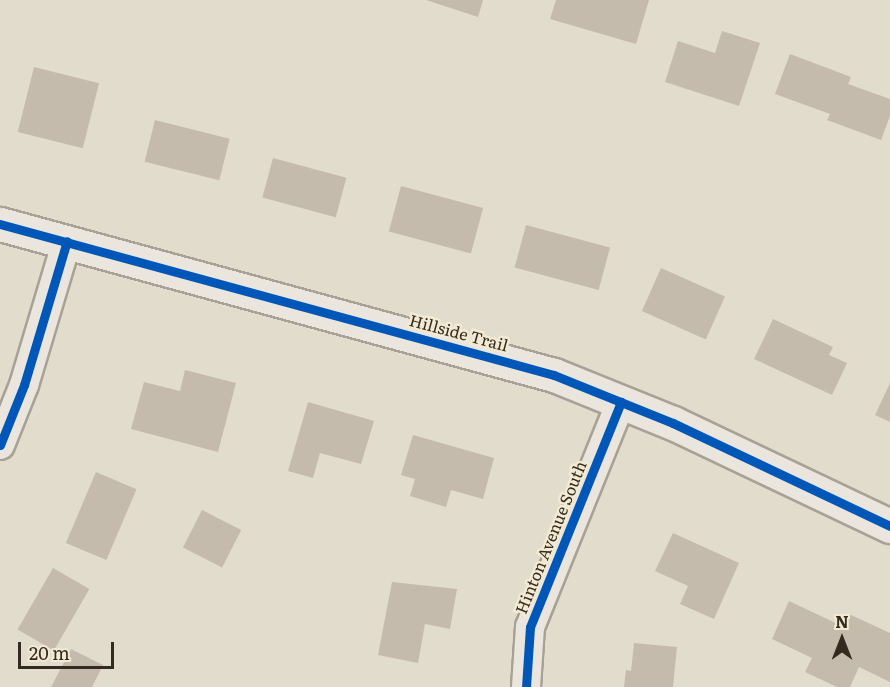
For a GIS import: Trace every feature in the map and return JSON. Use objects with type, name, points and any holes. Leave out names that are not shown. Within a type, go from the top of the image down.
[{"type":"street","name":"Hillside Trail","points":[[0,224],[498,357],[621,402],[890,526]]},
{"type":"street","points":[[0,444],[24,386],[67,241]]},
{"type":"street","name":"Hinton Avenue South","points":[[526,687],[530,627],[621,402]]},
{"type":"building","points":[[426,0],[483,0],[478,17]]},
{"type":"building","points":[[556,0],[649,0],[636,44],[550,19]]},
{"type":"building","points":[[722,31],[760,43],[739,106],[665,82],[678,41],[715,53]]},
{"type":"building","points":[[790,54],[851,77],[848,84],[890,99],[890,116],[881,140],[827,120],[830,114],[775,94]]},
{"type":"building","points":[[34,67],[99,83],[83,148],[18,132]]},
{"type":"building","points":[[155,120],[230,139],[219,180],[145,162]]},
{"type":"building","points":[[273,158],[346,178],[336,217],[262,198]]},
{"type":"building","points":[[401,186],[483,208],[471,253],[389,231]]},
{"type":"building","points":[[526,225],[610,248],[599,290],[515,268]]},
{"type":"building","points":[[661,268],[725,296],[706,339],[642,311]]},
{"type":"building","points":[[773,319],[833,347],[829,355],[847,363],[832,395],[754,359]]},
{"type":"building","points":[[185,370],[236,383],[218,452],[131,429],[144,382],[180,391]]},
{"type":"building","points":[[890,383],[890,422],[875,415]]},
{"type":"building","points":[[308,402],[374,421],[361,464],[320,453],[313,478],[288,471]]},
{"type":"building","points":[[413,435],[494,458],[483,499],[451,490],[446,507],[410,496],[415,479],[401,475]]},
{"type":"building","points":[[96,472],[137,489],[106,560],[66,543]]},
{"type":"building","points":[[202,510],[241,530],[222,567],[183,547]]},
{"type":"building","points":[[673,533],[739,563],[714,619],[680,604],[688,586],[655,571]]},
{"type":"building","points":[[53,568],[89,589],[54,650],[18,629]]},
{"type":"building","points":[[392,582],[457,589],[450,629],[425,624],[418,663],[378,655]]},
{"type":"building","points":[[789,601],[842,626],[849,614],[890,633],[890,682],[859,667],[850,687],[837,687],[805,672],[812,658],[772,639]]},
{"type":"building","points":[[634,643],[677,647],[673,687],[624,687],[626,670],[631,671]]},
{"type":"building","points":[[71,649],[103,665],[92,687],[51,687]]},
{"type":"cycle path","points":[[0,224],[554,375],[673,423],[890,526]]},
{"type":"cycle path","points":[[0,445],[24,385],[67,241]]},
{"type":"cycle path","points":[[526,687],[530,627],[621,402]]}]
